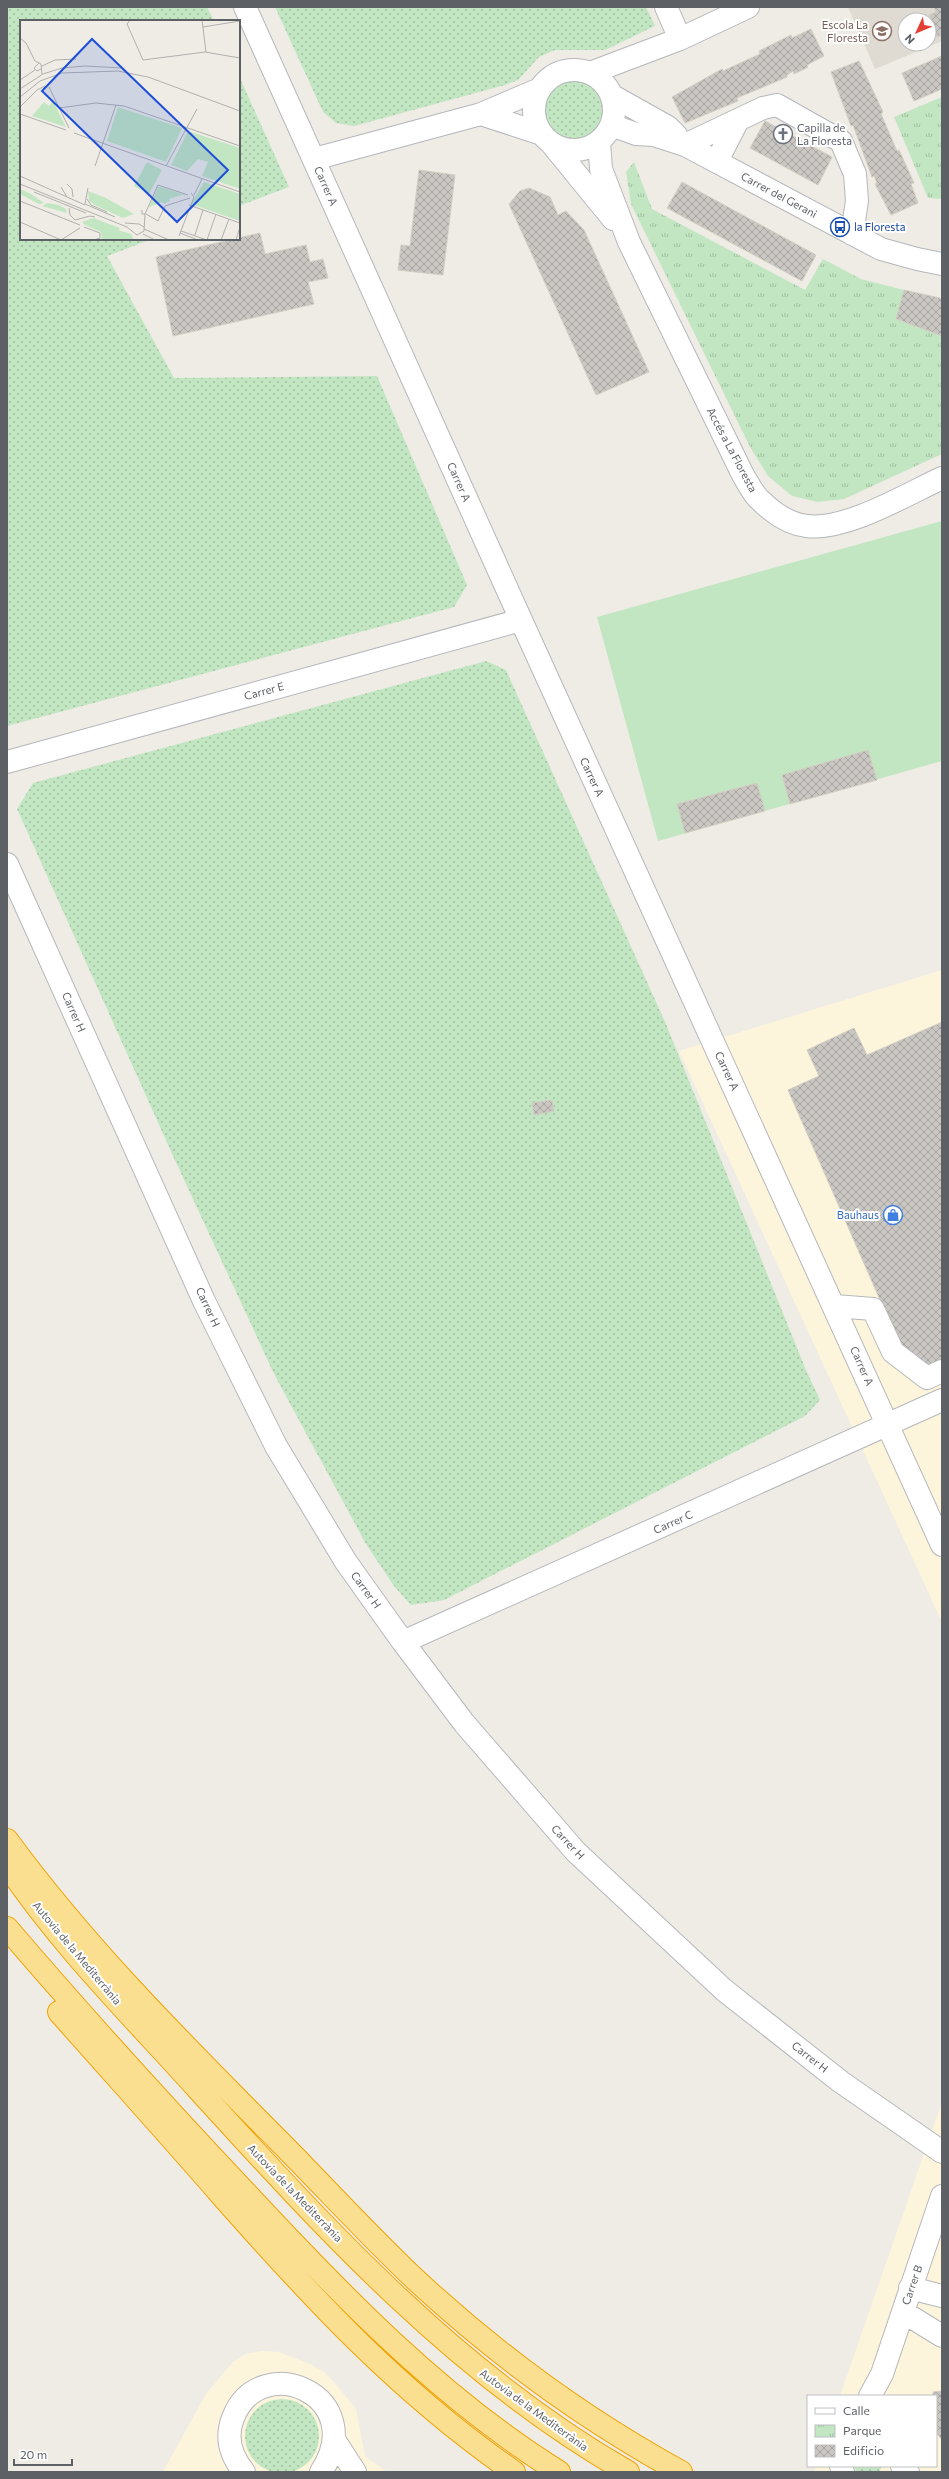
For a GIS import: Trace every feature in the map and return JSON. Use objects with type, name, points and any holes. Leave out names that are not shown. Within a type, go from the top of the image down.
[{"type":"highway","points":[[7,1840],[38,1882],[126,1986],[416,2280],[474,2332],[530,2377],[598,2425],[681,2472]]},
{"type":"highway","name":"Autovia de la Mediterrània","points":[[7,1865],[67,1942],[166,2054],[329,2229],[406,2306],[470,2363],[530,2408],[594,2453],[628,2472]]},
{"type":"highway","points":[[7,1928],[85,2018],[206,2151],[305,2256],[375,2326],[432,2376],[490,2423],[559,2472]]},
{"type":"highway","points":[[7,1938],[12,1952],[56,2009],[316,2300],[367,2353],[421,2401],[514,2472]]},
{"type":"street","name":"Carrer A","points":[[245,7],[521,620],[835,1306],[942,1545]]},
{"type":"street","points":[[666,7],[680,39]]},
{"type":"street","points":[[314,159],[481,114],[540,89],[557,74],[568,70],[590,73],[680,39],[748,7]]},
{"type":"street","points":[[609,91],[680,39]]},
{"type":"street","points":[[481,114],[546,138],[569,150],[590,147],[605,134],[614,115],[609,91],[590,73]]},
{"type":"street","points":[[540,89],[535,100],[534,112],[536,124],[546,138]]},
{"type":"street","name":"Carrer del Gerani","points":[[609,91],[668,127],[685,145]]},
{"type":"street","points":[[685,145],[763,108],[777,105],[841,141],[855,174],[857,201],[852,234]]},
{"type":"street","points":[[717,162],[738,120]]},
{"type":"street","name":"Carrer del Gerani","points":[[605,134],[654,135],[685,145],[881,249],[917,260],[942,264]]},
{"type":"street","name":"Accés a La Floresta","points":[[605,134],[601,169],[629,242],[743,475],[758,499],[780,517],[807,526],[835,524],[861,516],[942,478]]},
{"type":"street","name":"Accés a La Floresta","points":[[546,138],[605,208],[629,242]]},
{"type":"street","name":"Carrer E","points":[[7,762],[521,620]]},
{"type":"street","name":"Carrer H","points":[[7,864],[204,1301],[276,1446],[346,1562],[403,1642],[464,1723],[587,1862],[724,1990],[841,2082],[942,2152]]},
{"type":"street","points":[[835,1306],[873,1308],[893,1352],[927,1378],[942,1371]]},
{"type":"street","name":"Carrer C","points":[[403,1642],[889,1426],[942,1400]]},
{"type":"street","name":"Carrer B","points":[[871,2395],[882,2374],[942,2196]]},
{"type":"street","points":[[910,2288],[942,2296]]},
{"type":"street","points":[[903,2312],[942,2336]]},
{"type":"street","name":"Carrer B","points":[[880,2395],[882,2374]]},
{"type":"street","points":[[244,2472],[235,2461],[230,2444],[230,2426],[236,2410],[248,2396],[263,2387],[280,2384],[292,2385],[314,2394],[326,2407],[334,2423],[335,2441],[331,2458],[322,2472]]},
{"type":"street","points":[[335,2441],[355,2472]]},
{"type":"shaded area","name":"Escola La Floresta","points":[[848,7],[942,7],[942,41],[937,43],[937,12],[897,12],[897,52],[916,52],[875,69]]},
{"type":"shaded area","points":[[942,970],[942,1622],[679,1051]]},
{"type":"shaded area","points":[[942,2102],[942,2472],[814,2472],[816,2467],[937,2467],[937,2395],[840,2395]]},
{"type":"shaded area","points":[[262,2351],[279,2352],[310,2364],[324,2372],[356,2409],[365,2456],[387,2472],[163,2472],[206,2394],[233,2362],[246,2354]]},
{"type":"green space","points":[[7,7],[207,7],[214,20],[20,20],[20,240],[149,240],[107,256],[174,378],[377,376],[467,585],[454,607],[7,726]]},
{"type":"green space","points":[[275,7],[646,7],[655,26],[605,50],[555,50],[539,57],[518,80],[505,85],[354,126],[336,123],[323,112]]},
{"type":"green space","points":[[240,78],[289,187],[240,206]]},
{"type":"green space","points":[[568,81],[580,81],[595,89],[603,104],[603,116],[595,131],[580,139],[568,139],[553,131],[545,116],[545,104],[553,89]]},
{"type":"green space","points":[[942,97],[942,199],[928,198],[894,117]]},
{"type":"green space","points":[[634,162],[652,209],[805,290],[823,259],[861,279],[904,290],[896,319],[942,336],[942,454],[844,499],[818,502],[792,496],[768,476],[750,447],[631,204],[626,172]]},
{"type":"green space","points":[[942,521],[942,761],[658,841],[597,617]]},
{"type":"green space","points":[[486,661],[506,670],[666,1024],[806,1370],[820,1400],[805,1416],[444,1600],[411,1605],[394,1586],[366,1544],[274,1374],[174,1158],[17,809],[33,783]]},
{"type":"green space","points":[[282,2399],[303,2405],[313,2415],[319,2436],[313,2457],[303,2467],[282,2473],[261,2467],[251,2457],[245,2436],[251,2415],[261,2405]]},
{"type":"green space","points":[[854,2467],[882,2467],[879,2472],[856,2472]]},
{"type":"building","points":[[934,7],[942,7],[942,35],[937,37],[937,12]]},
{"type":"building","points":[[811,29],[824,56],[807,65],[808,67],[794,74],[793,71],[787,75],[787,77],[737,98],[738,101],[685,123],[672,97],[722,69],[723,71],[760,54],[759,51],[791,35],[792,38]]},
{"type":"building","points":[[942,56],[942,89],[914,101],[902,73]]},
{"type":"building","points":[[859,61],[883,112],[881,114],[897,151],[899,150],[914,183],[911,184],[918,203],[891,215],[875,184],[877,183],[874,176],[872,177],[853,125],[851,126],[831,72]]},
{"type":"building","points":[[765,121],[832,157],[818,185],[750,148]]},
{"type":"building","points":[[419,170],[455,175],[443,275],[398,270],[401,245],[410,246]]},
{"type":"building","points":[[682,182],[816,255],[802,281],[667,208]]},
{"type":"building","points":[[529,188],[550,197],[558,215],[566,211],[584,230],[649,372],[596,395],[509,204],[520,191]]},
{"type":"building","points":[[260,233],[265,254],[306,245],[310,262],[323,259],[328,278],[308,282],[314,304],[173,336],[156,257],[230,240],[240,240],[240,238]]},
{"type":"building","points":[[904,290],[940,298],[942,301],[942,336],[896,319]]},
{"type":"building","points":[[868,750],[877,780],[790,804],[782,775]]},
{"type":"building","points":[[757,783],[765,811],[685,833],[677,804]]},
{"type":"building","name":"Bauhaus","points":[[942,1022],[942,1363],[931,1368],[898,1341],[788,1090],[819,1076],[807,1050],[854,1028],[867,1055]]},
{"type":"building","points":[[552,1100],[554,1111],[534,1115],[532,1103]]},
{"type":"building","points":[[942,2391],[942,2440],[937,2433],[937,2395],[933,2395],[933,2392]]},
{"type":"place","name":"Escola La Floresta","points":[[882,31]]},
{"type":"place","name":"Capilla de La Floresta","points":[[783,134]]},
{"type":"place","name":"la Floresta","points":[[840,227]]},
{"type":"place","name":"Bauhaus","points":[[893,1215]]}]
